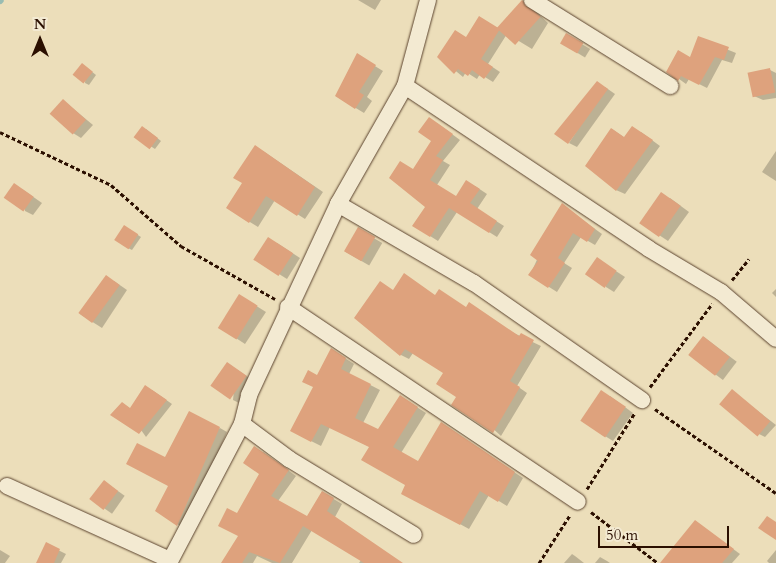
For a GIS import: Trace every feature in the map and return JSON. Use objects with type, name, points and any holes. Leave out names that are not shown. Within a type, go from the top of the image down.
[{"type":"street","points":[[7,486],[170,561],[242,424],[249,395],[288,307],[328,234],[338,204],[405,86],[428,0]]},
{"type":"street","points":[[532,0],[670,86]]},
{"type":"street","points":[[405,86],[649,249],[722,292],[776,339]]},
{"type":"street","points":[[338,204],[474,283],[642,400]]},
{"type":"street","points":[[288,307],[578,502]]},
{"type":"street","points":[[242,424],[289,459],[414,535]]},
{"type":"path","points":[[0,132],[110,185],[181,246],[288,307]]},
{"type":"path","points":[[642,400],[776,493]]},
{"type":"path","points":[[578,502],[658,563]]},
{"type":"building","points":[[522,0],[541,17],[515,45],[497,28]]},
{"type":"building","points":[[479,16],[500,29],[481,59],[493,67],[484,79],[472,70],[468,76],[458,69],[454,74],[437,57],[455,30],[466,37]]},
{"type":"building","points":[[566,33],[583,43],[577,53],[560,43]]},
{"type":"building","points":[[698,36],[729,47],[724,60],[715,57],[699,85],[681,76],[678,81],[666,72],[678,50],[690,57]]},
{"type":"building","points":[[357,53],[376,65],[359,92],[364,95],[355,109],[335,96]]},
{"type":"building","points":[[82,63],[93,72],[83,83],[73,75]]},
{"type":"building","points":[[770,68],[775,92],[753,97],[748,73]]},
{"type":"building","points":[[597,81],[608,89],[568,144],[554,134]]},
{"type":"building","points":[[63,99],[86,120],[73,135],[50,114]]},
{"type":"building","points":[[429,117],[453,134],[436,156],[443,160],[430,180],[456,196],[466,180],[480,189],[470,203],[497,221],[489,233],[449,208],[430,237],[412,226],[425,207],[389,178],[400,161],[413,169],[431,141],[418,132]]},
{"type":"building","points":[[142,126],[158,138],[150,149],[134,137]]},
{"type":"building","points":[[632,126],[653,140],[616,191],[585,166],[611,128],[624,137]]},
{"type":"building","points":[[255,145],[315,187],[297,216],[266,196],[249,223],[226,208],[242,183],[233,178]]},
{"type":"building","points":[[14,183],[34,197],[23,212],[4,198]]},
{"type":"building","points":[[661,192],[681,206],[659,237],[639,223]]},
{"type":"building","points":[[562,203],[595,229],[587,242],[573,233],[558,258],[565,263],[548,288],[528,275],[538,261],[530,255]]},
{"type":"building","points":[[124,225],[138,234],[128,249],[114,240]]},
{"type":"building","points":[[358,227],[375,237],[361,261],[344,251]]},
{"type":"building","points":[[268,237],[293,253],[278,276],[253,260]]},
{"type":"building","points":[[597,257],[617,271],[605,288],[585,274]]},
{"type":"building","points":[[404,273],[435,295],[439,289],[466,307],[469,302],[519,336],[521,333],[534,340],[510,381],[520,387],[493,433],[451,405],[456,397],[436,384],[443,373],[405,349],[400,356],[354,318],[380,281],[393,290]]},
{"type":"building","points":[[106,275],[120,285],[92,323],[78,313]]},
{"type":"building","points":[[239,294],[258,306],[236,340],[218,328]]},
{"type":"building","points":[[703,336],[730,357],[715,376],[688,355]]},
{"type":"building","points":[[331,348],[346,358],[341,369],[371,384],[355,418],[378,429],[400,395],[418,407],[393,447],[418,461],[441,422],[515,472],[498,502],[480,491],[460,525],[401,494],[405,485],[361,460],[369,447],[321,424],[311,442],[290,431],[313,387],[302,382],[308,370],[317,375]]},
{"type":"building","points":[[227,362],[247,376],[230,400],[210,386]]},
{"type":"building","points":[[145,385],[167,400],[139,434],[110,415],[122,402],[130,408]]},
{"type":"building","points":[[732,389],[770,421],[757,436],[719,404]]},
{"type":"building","points":[[601,390],[626,407],[605,437],[580,421]]},
{"type":"building","points":[[189,411],[220,427],[177,526],[155,511],[168,486],[126,464],[137,443],[165,457]]},
{"type":"building","points":[[254,446],[289,470],[271,496],[307,516],[322,491],[334,498],[327,511],[403,563],[364,563],[303,526],[280,563],[249,552],[242,563],[221,563],[238,536],[218,526],[227,508],[237,513],[259,474],[243,463]]},
{"type":"building","points":[[104,480],[118,491],[103,510],[89,499]]},
{"type":"building","points":[[767,516],[776,522],[776,540],[758,528]]},
{"type":"building","points":[[695,520],[734,549],[722,563],[660,563]]},
{"type":"building","points":[[46,542],[60,549],[54,563],[36,563]]}]
